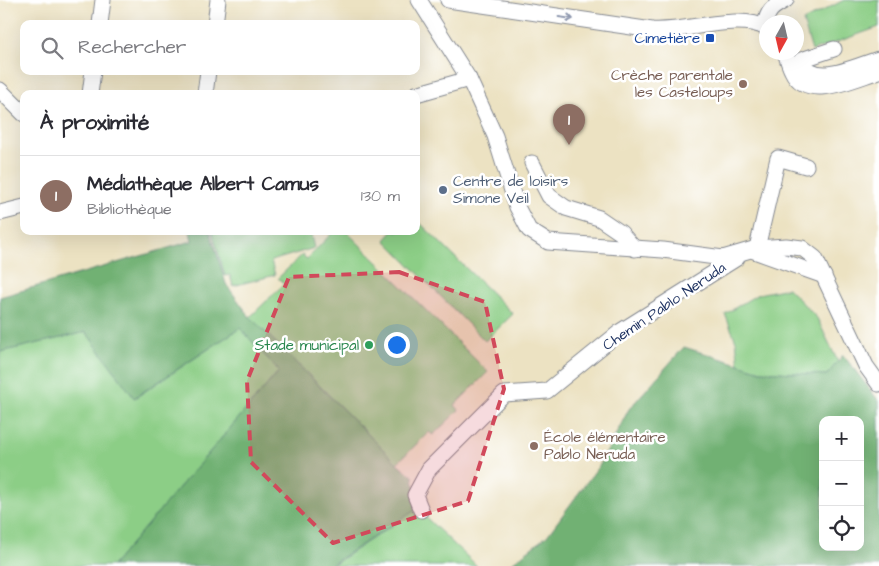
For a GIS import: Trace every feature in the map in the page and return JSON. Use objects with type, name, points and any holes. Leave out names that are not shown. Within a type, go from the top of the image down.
[{"type":"street","points":[[100,20],[103,0]]},
{"type":"street","points":[[216,20],[218,0]]},
{"type":"street","points":[[419,0],[469,79],[495,136],[517,207],[529,230],[548,242],[723,258],[751,250],[786,246],[802,248],[815,258],[866,366],[879,384]]},
{"type":"street","points":[[448,0],[484,2],[659,31],[741,22],[759,26]]},
{"type":"street","points":[[767,15],[774,6],[786,0]]},
{"type":"street","points":[[834,49],[801,60],[804,67],[814,73],[824,75],[879,58]]},
{"type":"street","points":[[789,60],[796,77],[814,87],[826,87],[879,70]]},
{"type":"street","points":[[91,90],[92,75]]},
{"type":"street","points":[[206,90],[207,75]]},
{"type":"street","points":[[420,93],[469,79]]},
{"type":"street","points":[[0,90],[20,110]]},
{"type":"street","points":[[751,250],[778,158],[806,166]]},
{"type":"street","points":[[532,163],[549,196],[566,208],[599,218],[621,233],[635,249]]},
{"type":"street","points":[[0,213],[20,208]]},
{"type":"street","name":"Chemin Pablo Neruda","points":[[421,510],[415,495],[429,468],[504,394],[547,391],[621,331],[751,250]]},
{"type":"highlighted area","points":[[399,272],[485,302],[504,389],[468,501],[333,543],[251,462],[247,381],[289,277]]},
{"type":"green space","points":[[844,0],[879,0],[879,27],[812,51],[804,20]]},
{"type":"green space","points":[[420,223],[513,314],[485,341],[385,240],[389,235],[420,235]]},
{"type":"green space","points":[[191,235],[211,235],[226,284],[250,317],[397,463],[413,476],[417,509],[329,566],[112,566],[279,371],[240,328],[134,398],[86,332],[0,352],[0,297],[192,241]]},
{"type":"green space","points":[[213,235],[311,235],[314,248],[271,261],[275,275],[233,286],[230,275],[225,276]]},
{"type":"green space","name":"Stade municipal","points":[[330,235],[350,235],[488,372],[455,405],[459,410],[433,435],[429,432],[397,463],[250,317],[284,284],[278,278],[302,255],[307,259]]},
{"type":"green space","points":[[788,288],[817,318],[838,362],[827,375],[761,371],[739,365],[736,341],[725,314],[758,294]]},
{"type":"green space","points":[[240,328],[279,371],[112,566],[0,566],[0,352],[86,332],[135,398]]},
{"type":"green space","points":[[684,347],[761,371],[827,375],[843,355],[879,401],[879,566],[508,566],[547,536],[601,463],[629,409]]},
{"type":"green space","points":[[417,509],[477,566],[331,566]]},
{"type":"place","name":"Cimetière","points":[[710,38]]},
{"type":"place","name":"Crèche parentale les Casteloups","points":[[743,84]]},
{"type":"place","name":"Médiathèque Albert Camus","points":[[569,145]]},
{"type":"place","name":"Centre de loisirs Simone Veil","points":[[443,190]]},
{"type":"place","name":"Stade municipal","points":[[369,345]]},
{"type":"place","name":"École élémentaire Pablo Neruda","points":[[534,446]]}]
